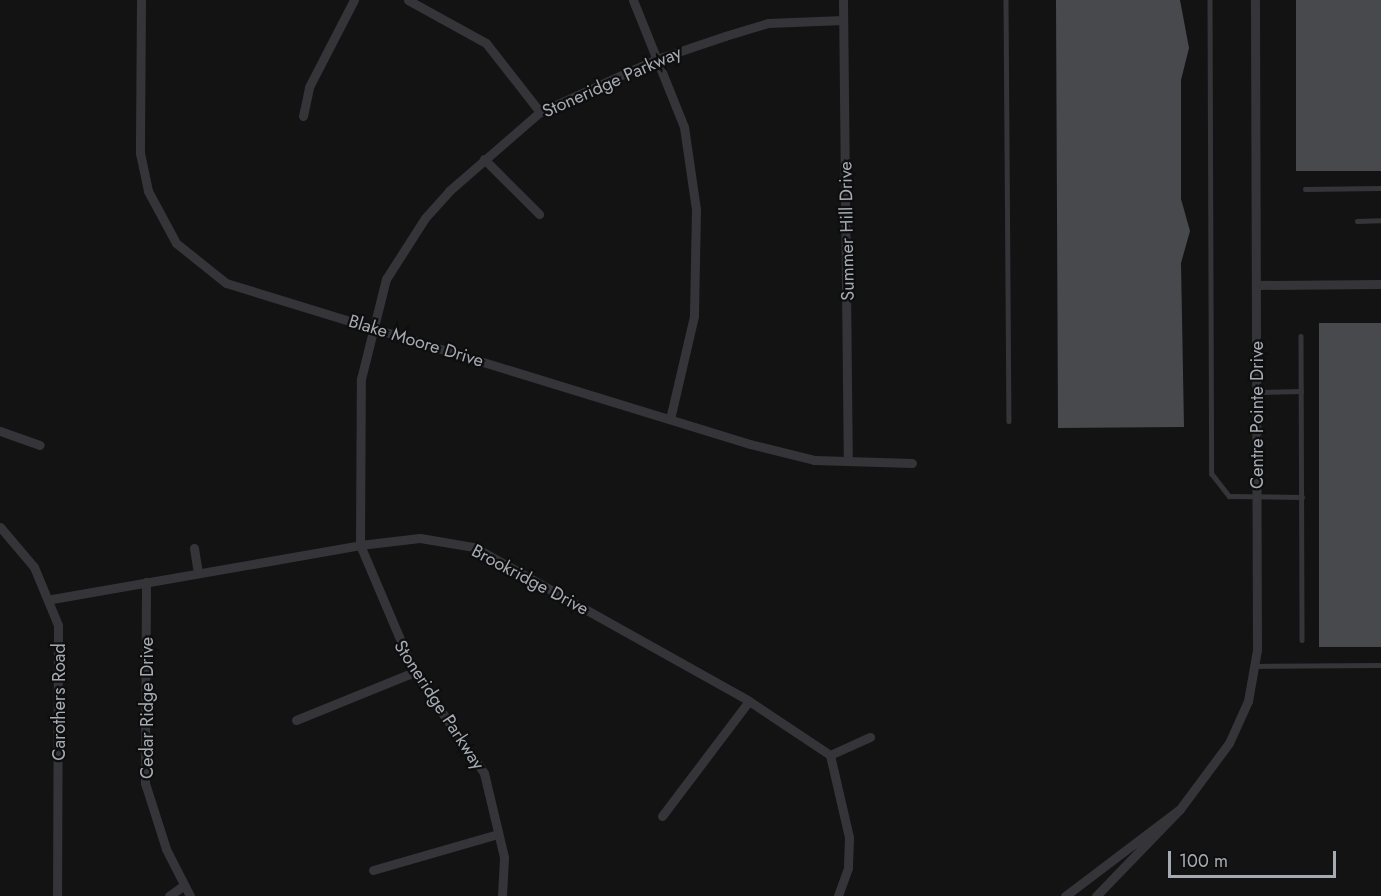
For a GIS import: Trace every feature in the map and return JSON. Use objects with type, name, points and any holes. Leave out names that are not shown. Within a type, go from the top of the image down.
[{"type":"street","name":"Blake Moore Drive","points":[[141,0],[140,153],[148,191],[176,243],[226,283],[793,455],[848,461],[912,463]]},
{"type":"street","points":[[303,116],[309,87],[354,0]]},
{"type":"street","points":[[408,0],[486,43],[540,112]]},
{"type":"street","points":[[633,0],[684,127],[696,209],[694,316],[670,419]]},
{"type":"street","name":"Summer Hill Drive","points":[[843,0],[848,461]]},
{"type":"street","name":"Centre Pointe Drive","points":[[1096,896],[1179,809],[1229,743],[1255,666],[1258,498],[1256,0]]},
{"type":"street","name":"Stoneridge Parkway","points":[[502,896],[498,834],[484,773],[414,672],[360,545],[357,441],[371,328],[402,251],[425,218],[484,159],[540,112],[657,59],[768,23],[843,20]]},
{"type":"street","points":[[484,159],[539,214]]},
{"type":"street","points":[[1257,285],[1381,284]]},
{"type":"street","points":[[0,431],[40,445]]},
{"type":"street","name":"Carothers Road","points":[[0,527],[34,567],[52,599],[60,648],[57,896]]},
{"type":"street","name":"Brookridge Drive","points":[[52,599],[360,545],[420,538],[474,547],[749,702],[830,755]]},
{"type":"street","points":[[194,548],[198,572]]},
{"type":"street","name":"Cedar Ridge Drive","points":[[146,582],[145,783],[183,886],[190,896]]},
{"type":"street","points":[[296,720],[414,672]]},
{"type":"street","points":[[662,816],[749,702]]},
{"type":"street","points":[[838,896],[848,868],[849,837],[830,755],[870,736]]},
{"type":"street","name":"Centre Pointe Drive","points":[[1065,896],[1179,809]]},
{"type":"street","points":[[373,870],[498,834]]},
{"type":"street","points":[[169,896],[183,886]]},
{"type":"lane","points":[[1006,0],[1009,421]]},
{"type":"lane","points":[[1210,0],[1212,474],[1226,495],[1258,498],[1302,497]]},
{"type":"lane","points":[[1305,189],[1381,188]]},
{"type":"lane","points":[[1357,221],[1381,220]]},
{"type":"lane","points":[[1301,336],[1302,640]]},
{"type":"lane","points":[[1257,392],[1301,391]]},
{"type":"lane","points":[[1255,666],[1381,665]]},
{"type":"building","points":[[1056,0],[1180,0],[1189,48],[1181,80],[1181,199],[1190,231],[1181,263],[1184,427],[1058,428]]},
{"type":"building","points":[[1296,0],[1381,0],[1381,171],[1296,171]]},
{"type":"building","points":[[1319,323],[1381,323],[1381,647],[1319,647]]}]
